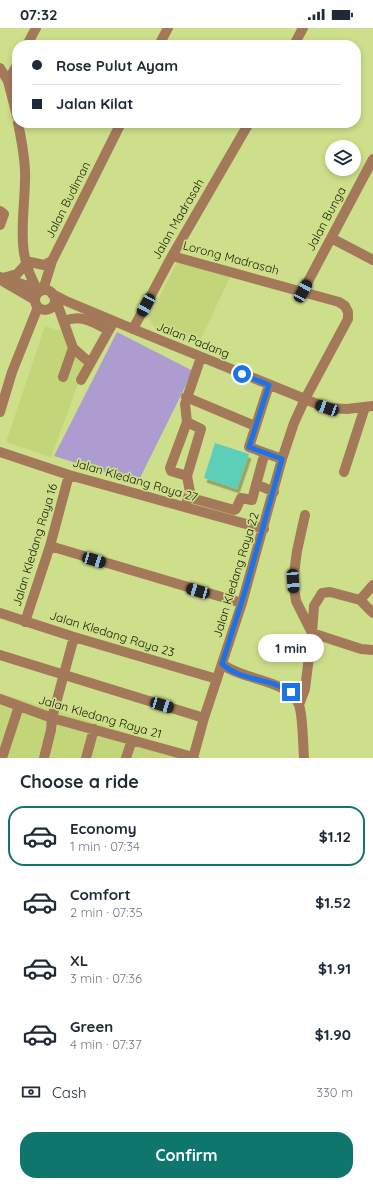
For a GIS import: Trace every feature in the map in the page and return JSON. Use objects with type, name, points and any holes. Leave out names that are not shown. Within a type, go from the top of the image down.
[{"type":"street","points":[[30,40],[36,28]]},
{"type":"street","points":[[162,40],[168,28]]},
{"type":"street","points":[[297,40],[304,28]]},
{"type":"street","points":[[0,68],[8,81],[12,97]]},
{"type":"street","points":[[8,81],[12,74]]},
{"type":"street","points":[[0,412],[2,396],[41,296],[22,246],[25,180],[22,142],[19,128]]},
{"type":"street","name":"Jalan Budiman","points":[[41,296],[52,260],[118,128]]},
{"type":"street","name":"Jalan Madrasah","points":[[133,329],[172,256],[246,128]]},
{"type":"street","name":"Jalan Bunga","points":[[303,291],[372,162]]},
{"type":"street","points":[[0,211],[4,214],[0,225]]},
{"type":"street","points":[[331,238],[373,260]]},
{"type":"street","name":"Lorong Madrasah","points":[[172,256],[303,291],[340,302],[345,306],[348,312],[346,327],[305,399]]},
{"type":"street","points":[[28,263],[44,265],[52,260]]},
{"type":"street","points":[[1,278],[17,274],[28,263]]},
{"type":"street","name":"Jalan Padang","points":[[1,278],[41,296],[96,314],[111,326],[133,329],[201,358],[327,408],[347,409],[371,406]]},
{"type":"street","points":[[23,342],[32,334],[41,317],[53,307],[55,300],[41,296]]},
{"type":"street","name":"Jalan Padang","points":[[41,296],[45,310],[53,307],[76,308],[96,314]]},
{"type":"street","points":[[53,307],[64,321],[73,348],[90,363]]},
{"type":"street","points":[[64,321],[74,318],[82,318],[111,326],[81,380]]},
{"type":"street","points":[[63,377],[73,348]]},
{"type":"street","points":[[187,476],[171,471],[170,468],[187,422],[185,404],[186,397],[201,358]]},
{"type":"street","points":[[269,385],[249,447],[282,459]]},
{"type":"street","points":[[186,397],[255,426]]},
{"type":"street","name":"Jalan Kledang Raya 22","points":[[193,757],[216,679],[242,603],[264,529],[282,459],[305,399]]},
{"type":"street","points":[[344,472],[371,406]]},
{"type":"street","points":[[187,422],[201,429],[187,476],[190,492],[187,502],[234,510],[236,509],[240,498],[252,500],[263,459]]},
{"type":"street","name":"Jalan Kledang Raya 27","points":[[0,452],[69,475],[187,502],[264,529]]},
{"type":"street","name":"Jalan Kledang Raya 16","points":[[26,622],[50,546],[69,475]]},
{"type":"street","points":[[256,484],[274,492]]},
{"type":"street","points":[[305,515],[297,551],[293,581],[296,601],[312,633],[361,650],[373,650]]},
{"type":"street","points":[[50,546],[242,603]]},
{"type":"street","points":[[360,600],[373,585]]},
{"type":"street","points":[[304,758],[299,705],[305,689],[314,606],[322,593],[330,592],[360,600],[373,613]]},
{"type":"street","name":"Jalan Kledang Raya 23","points":[[0,614],[216,679]]},
{"type":"street","points":[[44,758],[52,718],[74,637]]},
{"type":"street","points":[[0,655],[204,718]]},
{"type":"street","points":[[222,664],[230,671],[248,678],[274,684],[291,692],[299,705]]},
{"type":"street","name":"Jalan Kledang Raya 21","points":[[0,699],[52,718],[193,757]]},
{"type":"street","points":[[2,758],[3,746],[19,706]]},
{"type":"street","points":[[86,758],[94,729]]},
{"type":"street","points":[[126,758],[132,740]]},
{"type":"shaded area","points":[[178,260],[231,275],[199,343],[155,328],[149,318]]},
{"type":"shaded area","points":[[45,326],[68,333],[84,368],[51,457],[6,442]]},
{"type":"shaded area","points":[[117,332],[193,371],[138,482],[54,456]]},
{"type":"shaded area","points":[[0,693],[200,756],[199,758],[0,758]]},
{"type":"building","points":[[215,443],[249,454],[237,489],[204,478]]},
{"type":"route","points":[[242,374],[269,385],[249,447],[282,459],[267,519],[222,664],[230,671],[248,678],[274,684],[291,692]]}]
